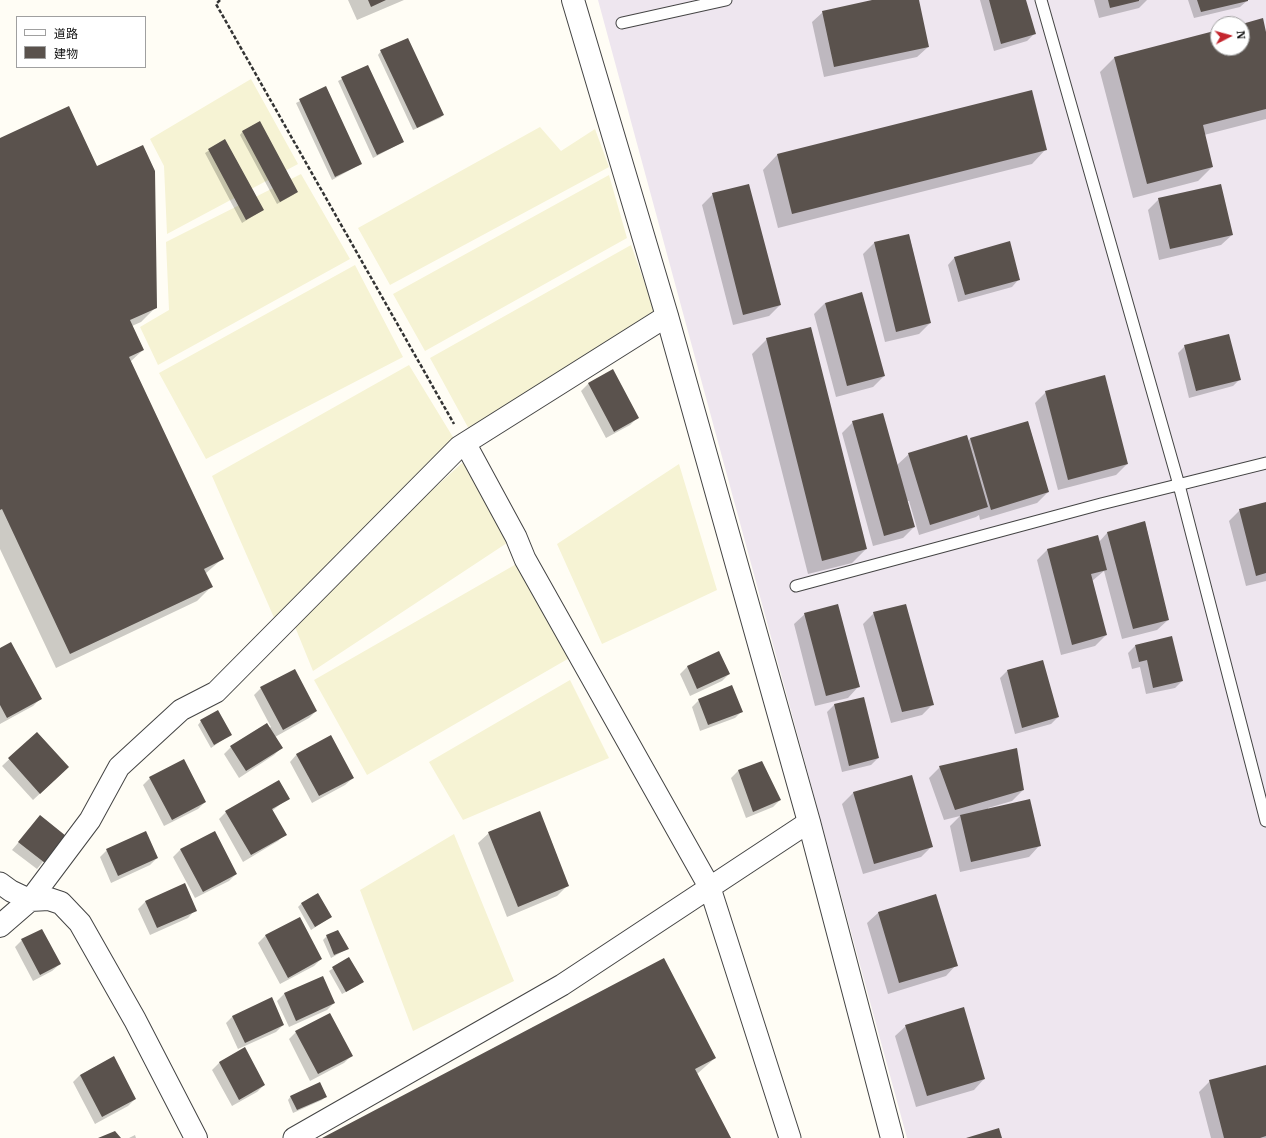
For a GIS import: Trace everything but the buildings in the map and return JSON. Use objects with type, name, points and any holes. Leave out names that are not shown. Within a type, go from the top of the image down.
[{"type":"street","points":[[574,0],[667,316],[809,822],[892,1138]]},
{"type":"street","points":[[0,926],[30,900],[90,820],[119,767],[181,710],[216,692],[453,453],[465,443],[667,316]]},
{"type":"street","points":[[465,443],[516,537],[525,559],[710,888],[790,1138]]},
{"type":"street","points":[[294,1138],[562,985],[809,822]]},
{"type":"street","points":[[0,883],[11,891],[30,900],[49,899],[61,904],[80,923],[135,1020],[196,1138]]},
{"type":"lane","points":[[622,23],[726,0]]},
{"type":"lane","points":[[1041,0],[1179,485],[1266,821]]},
{"type":"lane","points":[[796,586],[1101,504],[1266,463]]},
{"type":"path","points":[[220,0],[216,4],[465,443]]},
{"type":"shaded area","points":[[598,0],[1266,0],[1266,1138],[907,1138]]},
{"type":"shaded area","points":[[251,79],[298,164],[167,234],[164,166],[150,139]]},
{"type":"shaded area","points":[[540,127],[561,151],[595,129],[609,167],[390,285],[358,228]]},
{"type":"shaded area","points":[[301,174],[350,259],[158,365],[140,327],[169,310],[166,242]]},
{"type":"shaded area","points":[[609,175],[627,238],[425,351],[393,294]]},
{"type":"shaded area","points":[[631,245],[655,312],[470,431],[430,358]]},
{"type":"shaded area","points":[[355,265],[403,357],[206,459],[159,373]]},
{"type":"shaded area","points":[[409,365],[459,447],[299,610],[471,455],[516,537],[313,671],[291,617],[279,629],[212,476]]},
{"type":"shaded area","points":[[679,464],[717,590],[602,644],[557,544]]},
{"type":"shaded area","points":[[525,559],[578,653],[367,775],[314,680]]},
{"type":"shaded area","points":[[570,680],[609,758],[463,820],[429,762]]},
{"type":"shaded area","points":[[454,834],[514,981],[413,1031],[360,890]]}]
